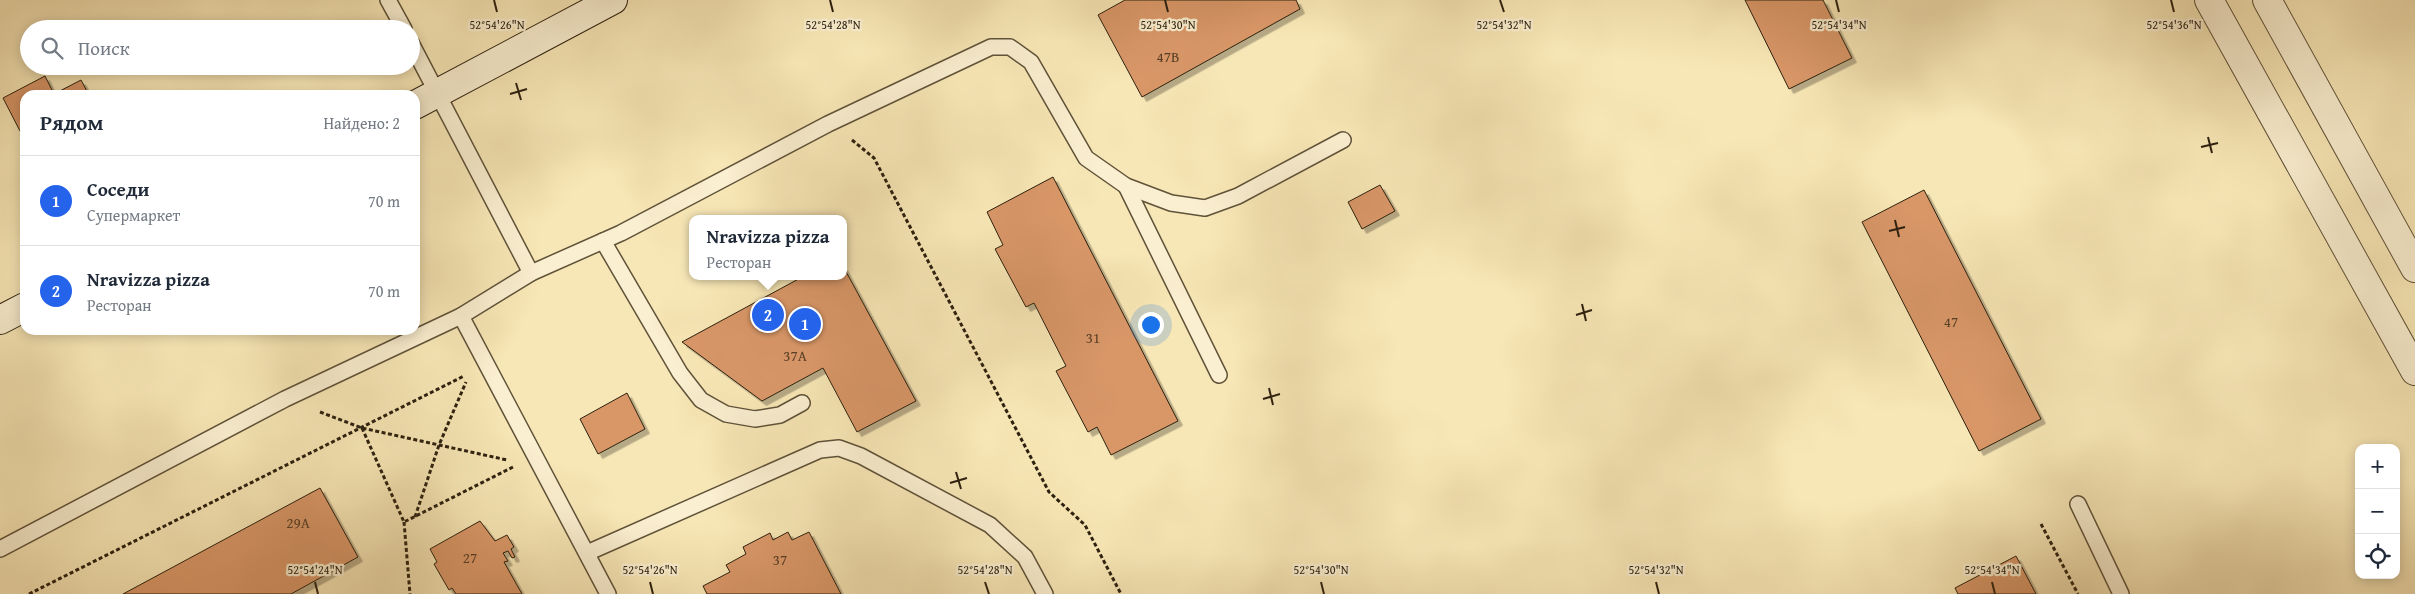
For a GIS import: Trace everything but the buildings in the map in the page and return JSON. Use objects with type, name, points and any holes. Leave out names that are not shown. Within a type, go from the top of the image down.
[{"type":"street","points":[[427,99],[613,0]]},
{"type":"street","points":[[2209,0],[2415,371]]},
{"type":"street","points":[[2266,0],[2415,268]]},
{"type":"street","points":[[0,320],[20,310]]},
{"type":"lane","points":[[388,0],[399,20]]},
{"type":"lane","points":[[420,335],[460,316],[531,273],[603,242],[828,124],[991,47],[1010,47],[1031,62],[1086,158],[1126,186],[1171,203],[1205,208],[1238,196],[1343,140]]},
{"type":"lane","points":[[420,74],[427,99],[531,273]]},
{"type":"lane","points":[[1126,186],[1219,375]]},
{"type":"lane","points":[[603,242],[680,373],[701,400],[726,414],[755,419],[780,415],[802,403]]},
{"type":"lane","points":[[460,316],[608,594]]},
{"type":"lane","points":[[0,549],[285,399],[420,335]]},
{"type":"lane","points":[[587,553],[820,450],[839,448],[861,456],[990,525],[1025,557],[1045,594]]},
{"type":"lane","points":[[2078,504],[2121,594]]},
{"type":"path","points":[[828,124],[860,145],[874,158],[1048,492],[1085,526],[1121,594]]},
{"type":"path","points":[[29,594],[471,372],[439,445],[414,517]]},
{"type":"path","points":[[285,399],[362,428],[512,461]]},
{"type":"path","points":[[362,428],[404,522],[410,594]]},
{"type":"path","points":[[404,522],[521,463]]},
{"type":"path","points":[[2041,524],[2078,594]]},
{"type":"place","name":"Nravizza pizza","points":[[768,315]]},
{"type":"place","name":"Соседи","points":[[805,324]]}]
